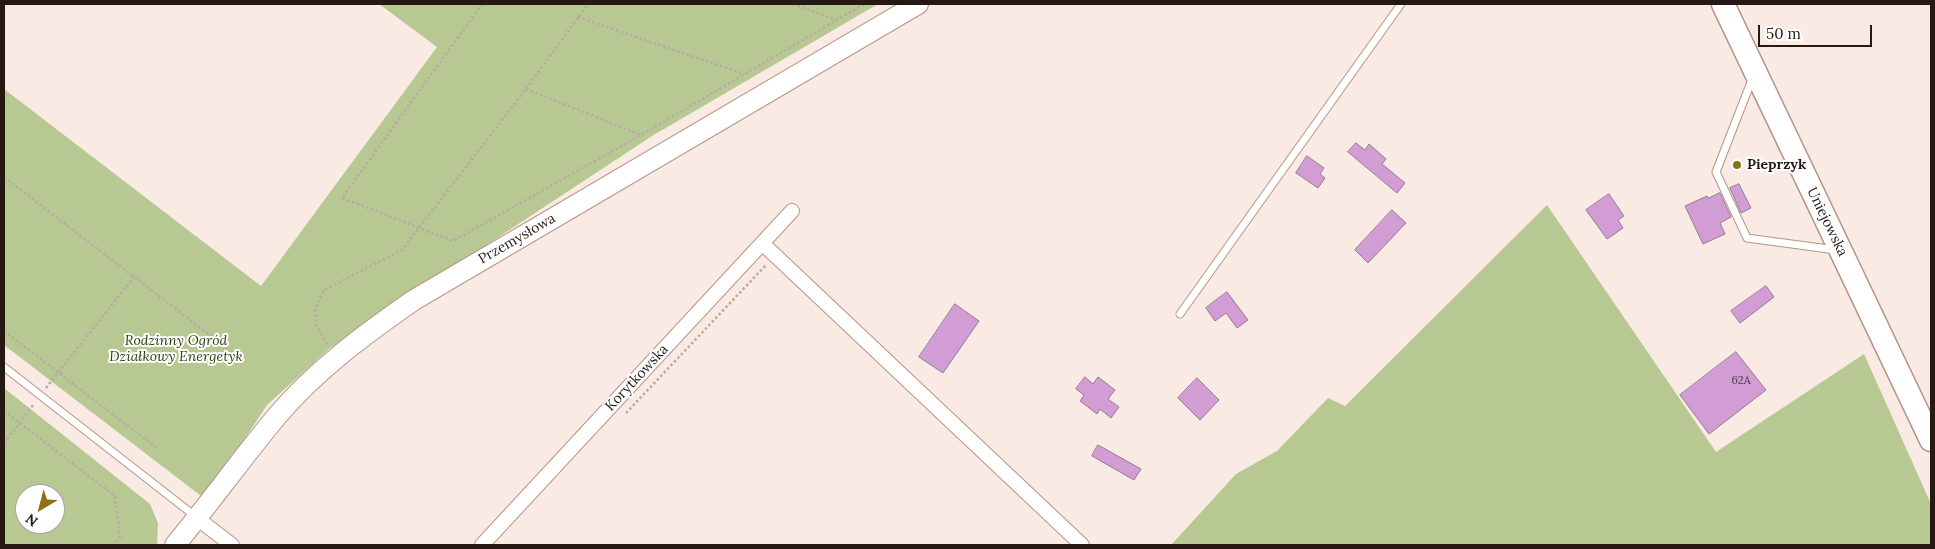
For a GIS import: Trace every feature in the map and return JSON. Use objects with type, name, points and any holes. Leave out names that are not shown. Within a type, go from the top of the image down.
[{"type":"main road","name":"Przemysłowa","points":[[175,545],[198,519],[278,416],[336,359],[414,300],[918,4]]},
{"type":"main road","name":"Uniejowska","points":[[1723,4],[1931,440]]},
{"type":"street","name":"Korytkowska","points":[[482,545],[792,211]]},
{"type":"street","points":[[762,242],[1082,545]]},
{"type":"street","points":[[198,519],[232,545]]},
{"type":"lane","points":[[1180,314],[1401,4]]},
{"type":"lane","points":[[1755,72],[1716,172],[1747,238],[1841,251]]},
{"type":"lane","points":[[4,367],[198,519]]},
{"type":"path","points":[[482,4],[342,198],[453,241],[641,136],[864,4]]},
{"type":"path","points":[[336,359],[316,324],[315,309],[324,290],[402,250],[526,89],[588,4]]},
{"type":"path","points":[[793,4],[837,20]]},
{"type":"path","points":[[578,17],[744,74]]},
{"type":"path","points":[[526,89],[641,136]]},
{"type":"path","points":[[4,177],[237,356]]},
{"type":"path","points":[[624,415],[776,255]]},
{"type":"path","points":[[4,443],[134,277]]},
{"type":"path","points":[[4,331],[158,449]]},
{"type":"path","points":[[4,411],[116,496],[120,537],[113,545]]},
{"type":"green space","name":"Rodzinny Ogród Działkowy Energetyk","points":[[379,4],[878,4],[652,136],[330,348],[267,405],[205,499],[4,345],[4,89],[261,286],[437,47]]},
{"type":"green space","points":[[1547,205],[1716,452],[1864,354],[1931,504],[1931,545],[1171,545],[1236,474],[1277,451],[1328,398],[1345,406]]},
{"type":"green space","points":[[4,388],[150,504],[158,523],[157,545],[4,545]]},
{"type":"building","points":[[1356,143],[1365,150],[1369,144],[1386,159],[1382,164],[1405,183],[1397,193],[1348,152]]},
{"type":"building","points":[[1307,156],[1324,168],[1320,174],[1325,178],[1318,188],[1296,173]]},
{"type":"building","points":[[1739,184],[1751,208],[1741,213],[1730,188]]},
{"type":"building","points":[[1720,193],[1731,217],[1720,223],[1725,234],[1703,244],[1685,206],[1707,196],[1708,198]]},
{"type":"building","points":[[1609,194],[1624,216],[1618,220],[1623,228],[1607,239],[1586,210]]},
{"type":"building","points":[[1392,210],[1406,223],[1368,263],[1355,250]]},
{"type":"building","points":[[1766,286],[1774,297],[1740,323],[1731,311]]},
{"type":"building","points":[[1227,292],[1248,320],[1237,328],[1226,313],[1215,321],[1206,308]]},
{"type":"building","points":[[955,304],[979,321],[943,373],[919,357]]},
{"type":"building","points":[[1736,352],[1766,390],[1709,434],[1680,395]]},
{"type":"building","points":[[1085,377],[1093,384],[1098,377],[1115,390],[1108,399],[1119,407],[1111,418],[1100,409],[1097,414],[1080,401],[1084,395],[1076,389]]},
{"type":"building","points":[[1197,378],[1219,400],[1200,420],[1178,398]]},
{"type":"building","points":[[1098,445],[1141,469],[1134,480],[1092,456]]},
{"type":"place","name":"Pieprzyk","points":[[1737,165]]}]
